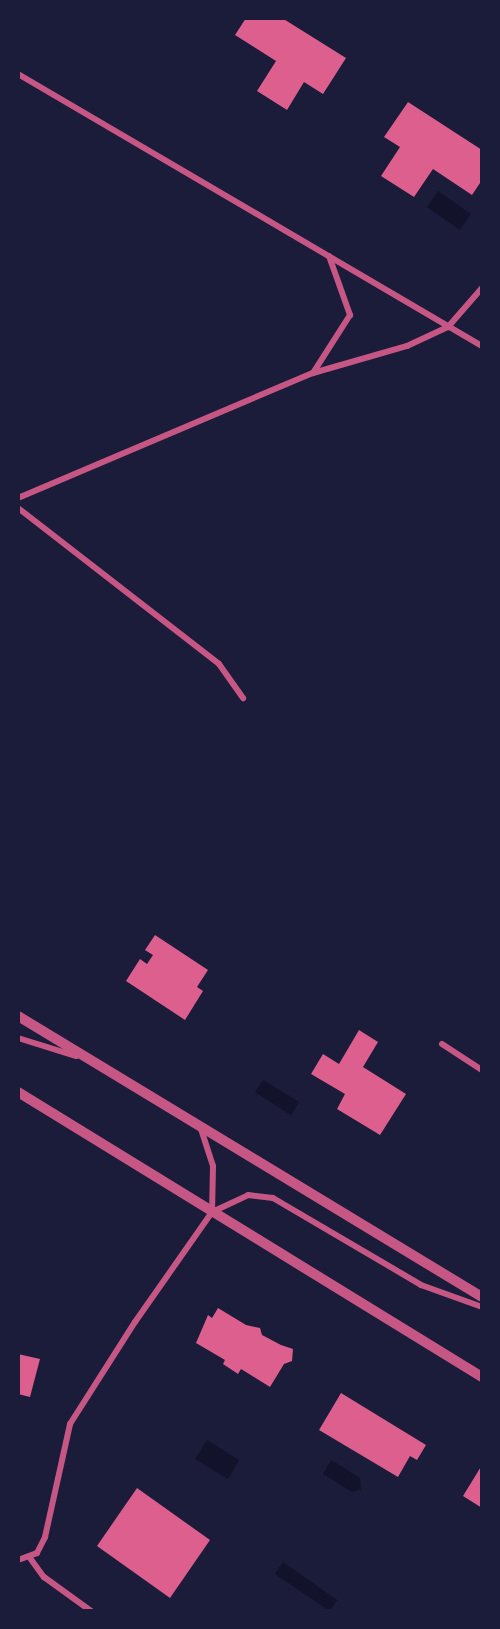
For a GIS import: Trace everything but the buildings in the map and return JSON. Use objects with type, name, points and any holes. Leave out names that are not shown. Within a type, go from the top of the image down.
[{"type":"street","points":[[18,74],[482,346]]},
{"type":"street","points":[[313,373],[350,315],[329,256]]},
{"type":"street","points":[[18,498],[313,373],[407,346],[448,327],[482,288]]},
{"type":"street","points":[[18,508],[219,664],[243,698]]},
{"type":"street","points":[[18,1016],[201,1129],[482,1297]]},
{"type":"street","points":[[18,1038],[91,1061]]},
{"type":"street","points":[[442,1044],[482,1070]]},
{"type":"street","points":[[18,1092],[482,1377]]},
{"type":"street","points":[[201,1129],[213,1166],[212,1212]]},
{"type":"street","points":[[18,1560],[30,1558],[45,1537],[70,1424],[135,1323],[212,1212],[248,1195],[273,1198],[421,1285],[482,1307]]},
{"type":"street","points":[[30,1558],[44,1577],[91,1611]]},
{"type":"shaded area","points":[[438,191],[471,214],[460,230],[427,207]]},
{"type":"shaded area","points":[[263,1080],[299,1102],[291,1115],[255,1092]]},
{"type":"shaded area","points":[[207,1440],[239,1460],[228,1479],[195,1459]]},
{"type":"shaded area","points":[[331,1460],[360,1478],[361,1489],[352,1492],[323,1474]]},
{"type":"shaded area","points":[[283,1562],[337,1600],[330,1611],[275,1574]]}]
